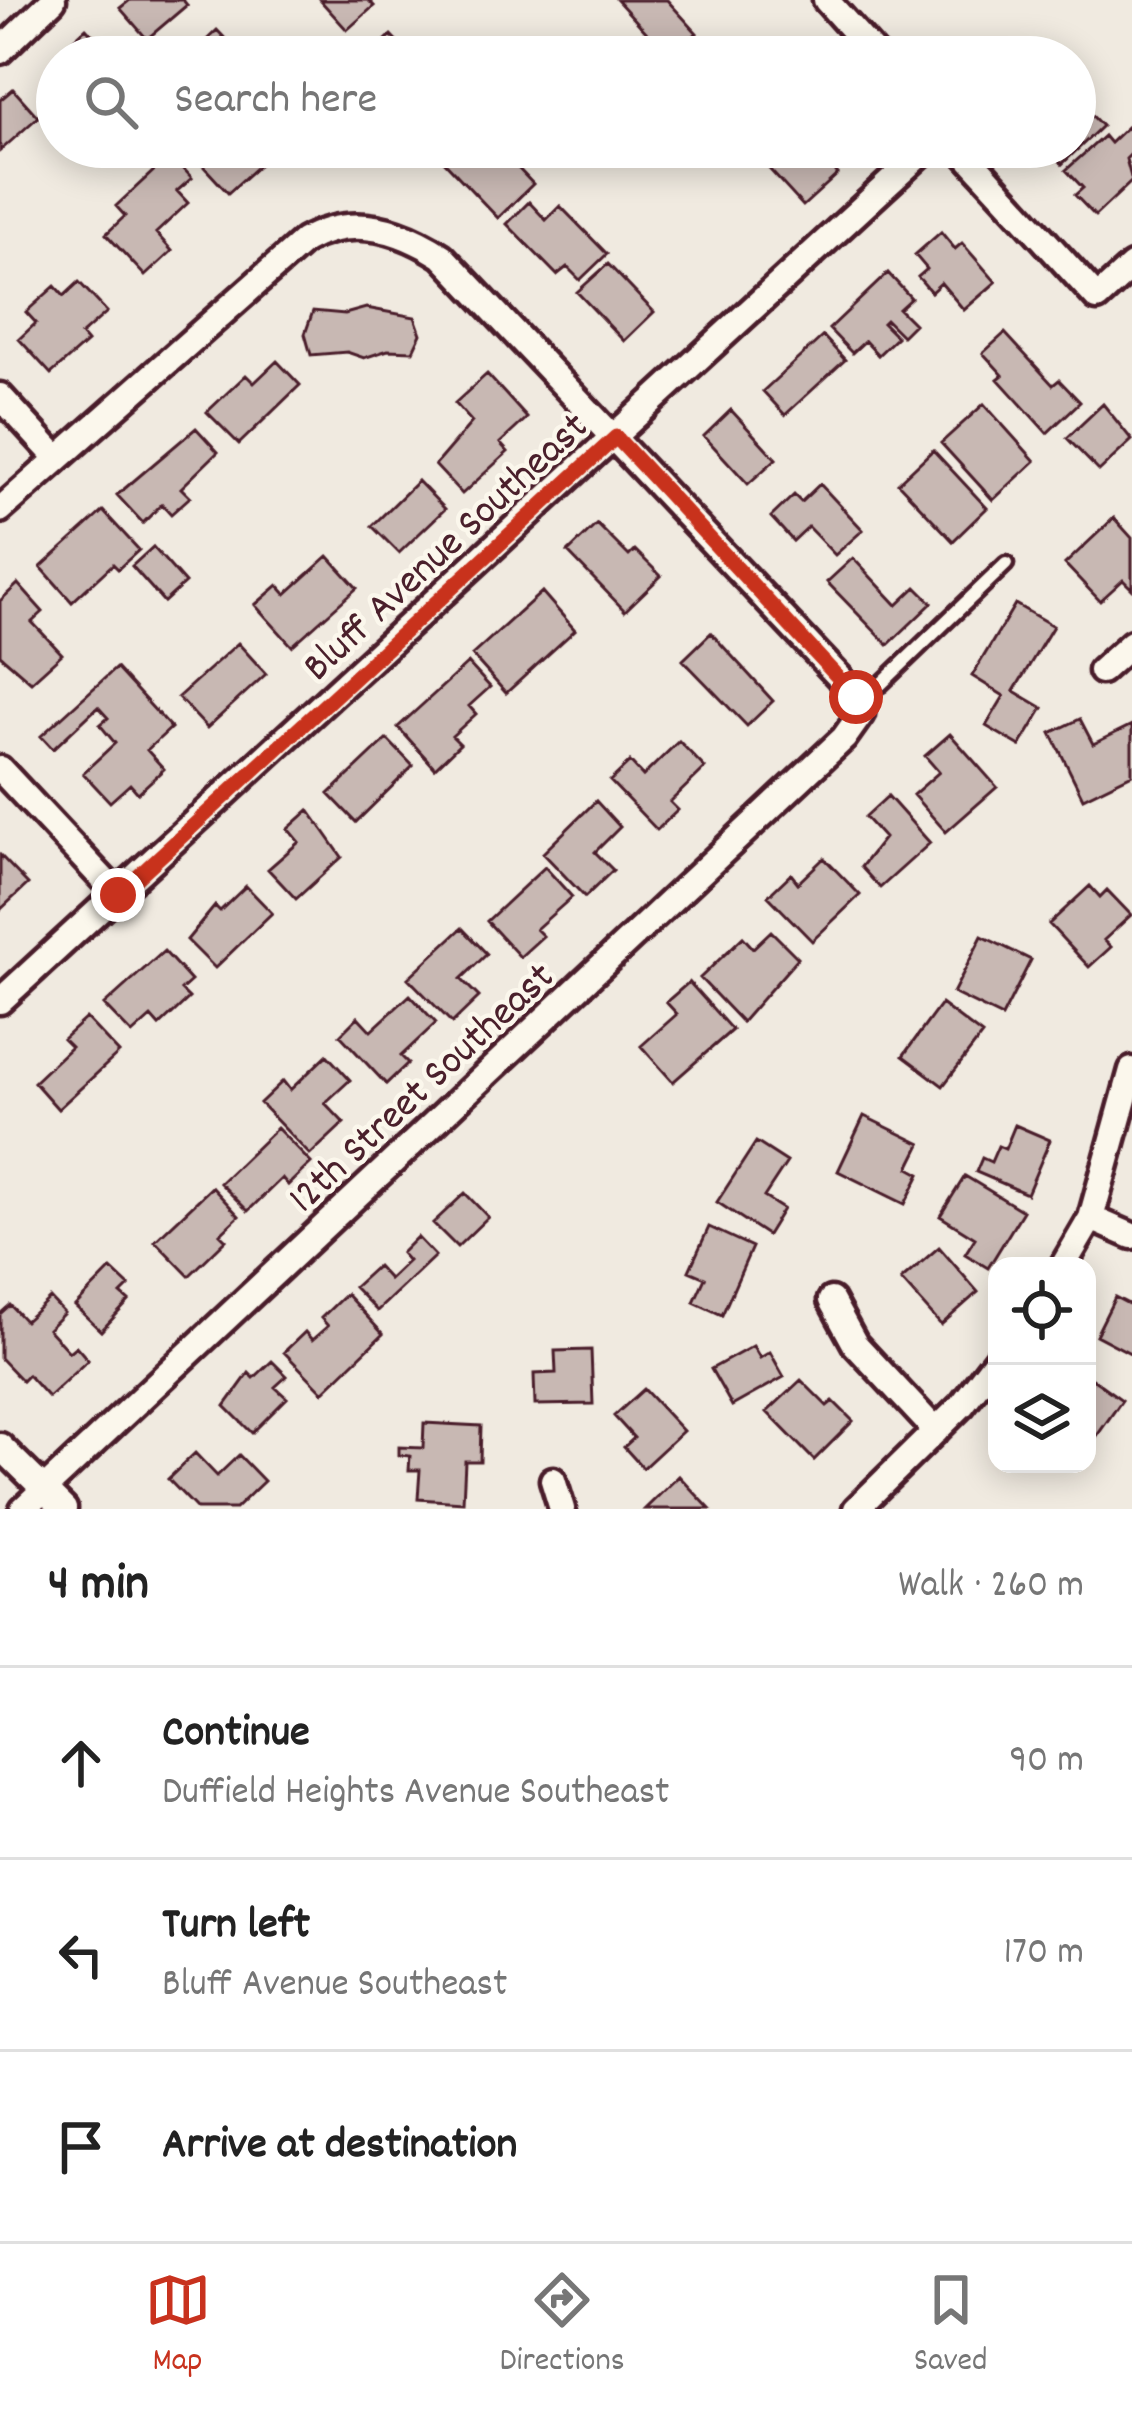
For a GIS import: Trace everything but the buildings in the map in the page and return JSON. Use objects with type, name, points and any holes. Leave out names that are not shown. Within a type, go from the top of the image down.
[{"type":"street","points":[[0,51],[52,0]]},
{"type":"street","points":[[826,0],[859,36]]},
{"type":"street","name":"Bluff Avenue Southeast","points":[[3,1004],[905,168]]},
{"type":"street","points":[[978,168],[1097,298],[1132,266]]},
{"type":"street","points":[[0,510],[304,241],[343,226],[395,231],[442,256],[616,437],[858,705]]},
{"type":"street","points":[[0,396],[57,458]]},
{"type":"street","points":[[1101,671],[1132,643]]},
{"type":"street","name":"12th Street Southeast","points":[[23,1509],[844,739],[858,705]]},
{"type":"street","points":[[0,770],[118,895]]},
{"type":"street","points":[[1068,1257],[1091,1218],[1132,1070]]},
{"type":"street","points":[[1091,1218],[1132,1236]]},
{"type":"street","points":[[831,1300],[856,1344],[937,1431]]},
{"type":"street","points":[[856,1509],[937,1431],[992,1365]]},
{"type":"street","points":[[0,1446],[64,1509]]},
{"type":"street","points":[[553,1480],[562,1509]]},
{"type":"lane","points":[[858,705],[1006,564]]},
{"type":"route","points":[[118,895],[616,437],[856,697]]}]
